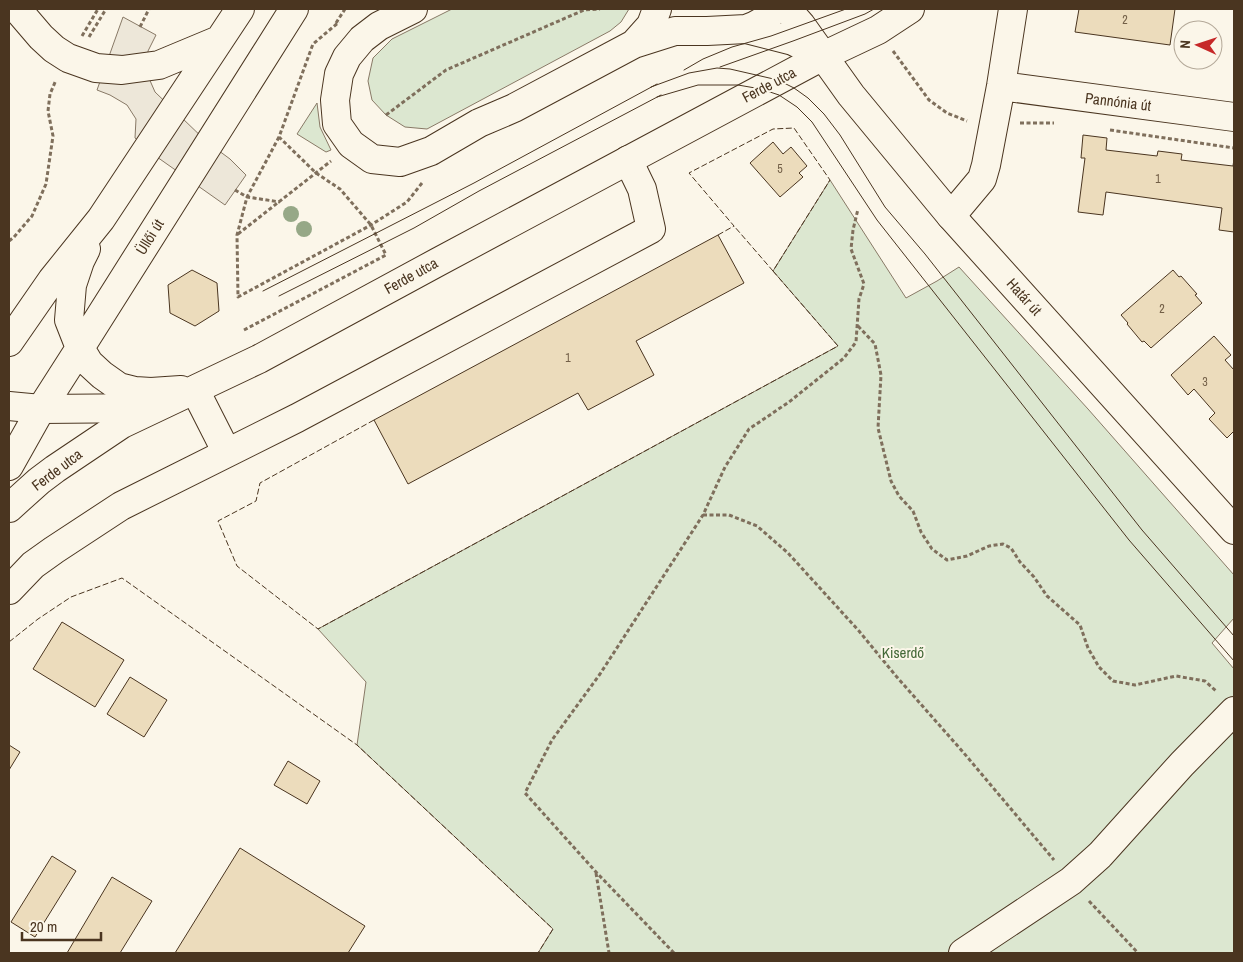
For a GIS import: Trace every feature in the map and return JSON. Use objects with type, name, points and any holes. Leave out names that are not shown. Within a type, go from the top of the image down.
[{"type":"main road","points":[[17,9],[54,49],[68,58],[96,68],[122,70],[159,65],[219,40]]},
{"type":"main road","points":[[9,342],[20,312],[52,280],[101,219],[240,9]]},
{"type":"main road","name":"Üllői út","points":[[9,466],[41,409],[294,9]]},
{"type":"main road","points":[[413,9],[379,26],[362,40],[347,57],[338,74],[334,100],[337,124],[351,144],[372,159],[400,162],[431,151],[479,123],[514,108],[634,44],[675,31],[746,29],[793,41],[823,56]]},
{"type":"main road","points":[[634,44],[651,25],[657,9]]},
{"type":"main road","points":[[746,29],[761,23],[773,9]]},
{"type":"main road","name":"Határ út","points":[[787,9],[851,95],[952,216],[1234,530]]},
{"type":"main road","name":"Ferde utca","points":[[9,508],[45,477],[90,444],[122,424],[260,359],[823,56],[878,30],[910,9]]},
{"type":"main road","points":[[952,216],[982,179],[1001,86],[1013,9]]},
{"type":"main road","name":"Pannónia út","points":[[1001,86],[1234,117]]},
{"type":"main road","points":[[9,589],[33,565],[121,506],[297,418],[651,229],[642,189],[628,160]]},
{"type":"main road","points":[[101,219],[80,261],[72,285],[69,320],[80,348],[89,363],[119,387],[151,392],[195,390],[227,453]]},
{"type":"main road","points":[[9,406],[41,409],[154,408]]},
{"type":"main road","points":[[962,953],[1071,881],[1100,855],[1182,764],[1227,702]]},
{"type":"path","points":[[9,241],[32,216],[46,184],[52,136],[48,111],[50,94],[59,73],[98,9]]},
{"type":"path","points":[[140,27],[149,9]]},
{"type":"path","points":[[336,24],[345,9]]},
{"type":"path","points":[[386,115],[446,70],[584,10],[600,9]]},
{"type":"path","points":[[899,60],[929,100],[947,113],[970,122],[994,124],[1054,122]]},
{"type":"path","points":[[1102,129],[1234,148]]},
{"type":"path","points":[[280,137],[247,197],[238,234],[238,297],[370,225],[407,202],[426,179]]},
{"type":"path","points":[[238,234],[333,159]]},
{"type":"path","points":[[244,330],[386,254],[370,225],[340,189],[316,173]]},
{"type":"path","points":[[235,190],[247,197],[280,202]]},
{"type":"path","points":[[674,953],[596,872],[525,793],[552,740],[600,674],[703,515],[725,467],[749,429],[789,402],[844,358],[856,342],[859,299],[864,284],[851,248],[858,209]]},
{"type":"path","points":[[858,326],[874,344],[876,352],[881,375],[878,428],[892,481],[899,496],[913,511],[921,532],[932,549],[948,560],[968,556],[989,546],[1003,544],[1011,548],[1047,596],[1080,625],[1088,648],[1099,667],[1113,681],[1135,685],[1176,676],[1205,681],[1227,702]]},
{"type":"path","points":[[703,515],[729,515],[757,526],[788,553],[860,631],[896,676],[1017,815],[1071,881],[1138,953]]},
{"type":"path","points":[[596,872],[609,953]]},
{"type":"green space","points":[[452,9],[629,9],[621,22],[610,31],[427,129],[405,127],[386,115],[372,100],[368,81],[373,58],[392,39]]},
{"type":"green space","points":[[317,103],[320,127],[331,150],[326,152],[297,134]]},
{"type":"green space","name":"Kiserdő","points":[[830,180],[906,298],[959,267],[1088,409],[1234,575],[1234,618],[1212,643],[1234,669],[1234,953],[538,953],[553,929],[357,745],[366,682],[318,629],[838,346],[773,271]]},
{"type":"shaded area","points":[[123,17],[156,35],[148,51],[148,76],[155,92],[207,142],[230,159],[246,175],[225,205],[157,157],[135,138],[136,119],[127,105],[97,90]]},
{"type":"building","points":[[1079,9],[1175,9],[1170,45],[1075,32]]},
{"type":"building","points":[[1083,135],[1107,138],[1106,150],[1157,156],[1158,151],[1182,154],[1181,160],[1233,166],[1234,159],[1234,232],[1219,230],[1222,208],[1106,192],[1103,215],[1078,212],[1085,158],[1081,158]]},
{"type":"building","points":[[773,142],[783,154],[791,147],[807,166],[799,173],[803,177],[780,197],[750,163]]},
{"type":"building","points":[[718,235],[744,283],[636,341],[654,375],[588,410],[578,393],[408,484],[374,420]]},
{"type":"building","points":[[192,270],[217,283],[219,311],[195,326],[170,313],[168,285]]},
{"type":"building","points":[[1173,270],[1197,294],[1195,295],[1202,303],[1151,348],[1144,341],[1142,342],[1121,315]]},
{"type":"building","points":[[1214,336],[1231,355],[1225,360],[1234,370],[1234,431],[1227,438],[1209,419],[1215,413],[1194,389],[1188,395],[1171,375]]},
{"type":"building","points":[[62,622],[124,660],[95,707],[33,669]]},
{"type":"building","points":[[130,677],[167,700],[144,737],[107,714]]},
{"type":"building","points":[[9,745],[20,752],[9,770]]},
{"type":"building","points":[[288,761],[320,781],[307,804],[274,785]]},
{"type":"building","points":[[240,848],[365,926],[348,953],[175,953]]},
{"type":"building","points":[[52,856],[76,871],[35,937],[11,922]]},
{"type":"building","points":[[112,877],[152,901],[120,953],[67,953]]},
{"type":"tram line","points":[[684,70],[703,59],[732,47],[771,36],[846,9]]},
{"type":"tram line","points":[[720,67],[865,14],[874,9]]},
{"type":"tram line","points":[[651,87],[689,73],[717,68],[730,69],[778,80],[808,98],[824,114],[840,135],[885,207],[925,254],[1142,530],[1234,636]]},
{"type":"tram line","points":[[263,291],[474,183],[657,84]]},
{"type":"tram line","points":[[657,97],[698,85],[738,85],[761,89],[779,95],[797,107],[812,122],[877,220],[1129,540],[1234,661]]},
{"type":"tram line","points":[[279,296],[414,228],[479,191],[661,95]]},
{"type":"fence","points":[[718,235],[734,226],[689,173],[773,129],[794,128],[830,180],[773,271],[734,226]]},
{"type":"fence","points":[[374,420],[260,483],[256,501],[218,521],[237,566],[318,629],[838,346],[773,271]]},
{"type":"fence","points":[[9,642],[38,619],[71,597],[122,578],[357,745],[553,929],[538,953]]}]
